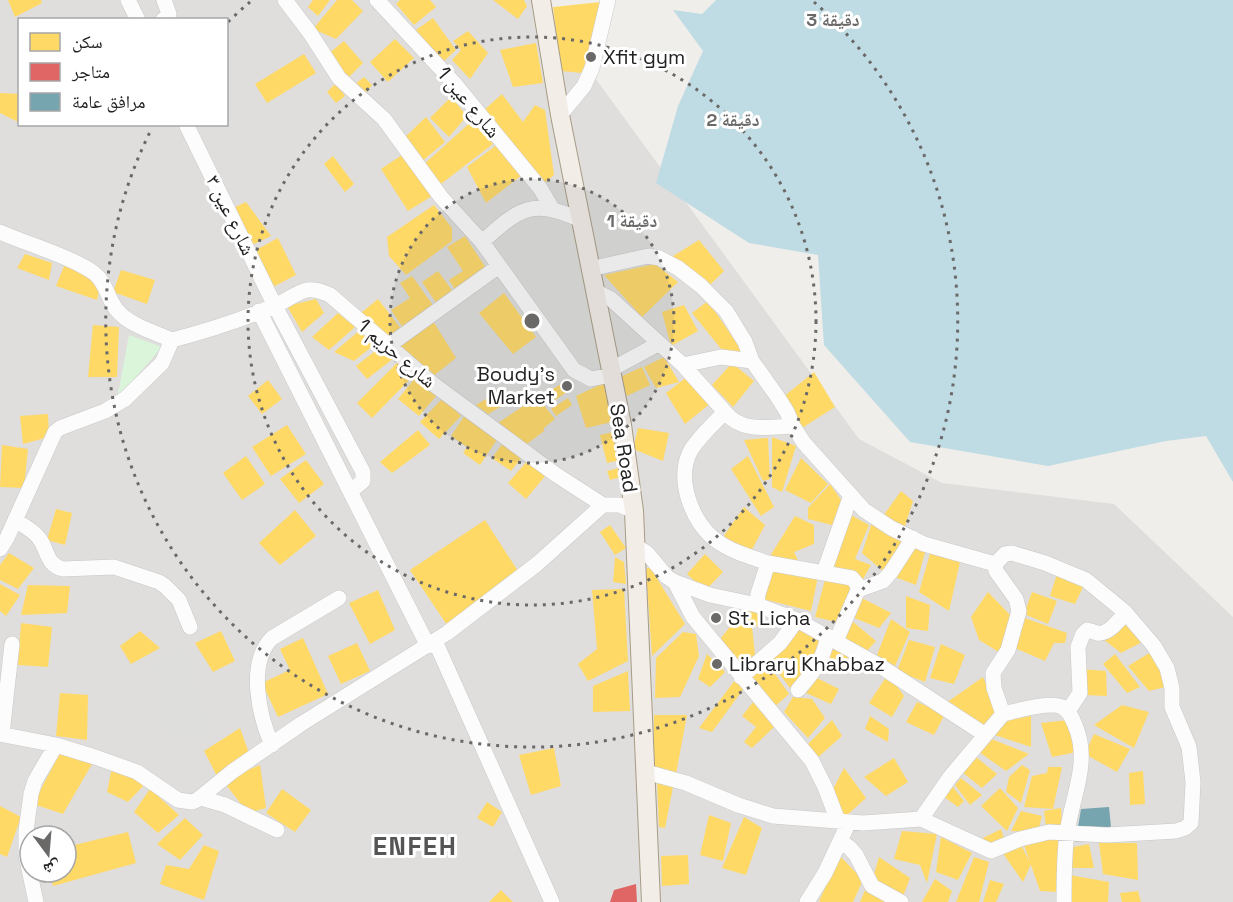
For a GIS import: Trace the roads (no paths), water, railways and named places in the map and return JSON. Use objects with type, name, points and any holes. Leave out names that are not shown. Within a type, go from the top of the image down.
[{"type":"main road","name":"Sea Road","points":[[541,0],[560,115],[622,425],[634,511],[651,902]]},
{"type":"street","points":[[128,0],[137,18]]},
{"type":"street","points":[[164,0],[169,14],[165,18]]},
{"type":"street","points":[[285,0],[339,78],[384,119],[441,197],[482,242],[577,372],[591,379],[610,372],[658,344]]},
{"type":"street","points":[[560,115],[584,86],[592,68],[608,0]]},
{"type":"street","name":"شارع عين 1","points":[[381,1],[454,83],[540,188],[553,210]]},
{"type":"street","name":"شارع عين ٣","points":[[187,126],[275,306],[363,472],[363,481],[351,491]]},
{"type":"street","points":[[482,242],[517,213],[529,209],[553,210],[581,220]]},
{"type":"street","points":[[0,232],[92,272],[101,280],[115,308],[127,319],[172,340],[157,368],[117,405],[55,432],[0,549]]},
{"type":"street","points":[[590,269],[648,256],[659,258],[678,268],[701,286],[726,311],[745,342],[752,361],[810,451],[870,514],[891,528],[936,548],[995,564]]},
{"type":"street","points":[[388,346],[499,266]]},
{"type":"street","name":"شارع حريم 1","points":[[172,340],[218,327],[275,306],[304,291],[316,290],[330,295],[443,391],[555,474],[603,505]]},
{"type":"street","points":[[595,291],[611,299],[683,365],[733,421],[748,427],[793,426]]},
{"type":"street","points":[[259,311],[431,644],[550,896],[535,902]]},
{"type":"street","points":[[683,365],[721,357],[752,361]]},
{"type":"street","points":[[725,412],[710,426],[692,450],[685,472],[687,490],[700,525],[709,535],[732,550],[768,563],[852,578],[857,584],[858,590],[818,666],[798,690]]},
{"type":"street","points":[[824,572],[851,495]]},
{"type":"street","points":[[12,644],[1,734],[56,745],[137,772],[178,800],[192,802],[201,798],[220,781],[333,702],[431,644],[537,564],[603,505],[620,505],[634,511]]},
{"type":"street","points":[[15,520],[39,537],[48,559],[56,567],[63,569],[114,567],[136,573],[165,586],[181,604],[190,627]]},
{"type":"street","points":[[858,590],[883,581],[913,538]]},
{"type":"street","points":[[636,546],[647,553],[667,577],[675,582],[711,595],[757,605],[797,620],[880,666],[984,734]]},
{"type":"street","points":[[646,772],[686,783],[738,805],[772,816],[882,822],[921,819],[991,851],[1030,836],[1049,832],[1107,835],[1176,831],[1185,828],[1191,823],[1193,782],[1191,756],[1172,707],[1171,677],[1154,646],[1125,612],[1086,580],[1045,563],[1009,553],[995,564]]},
{"type":"street","points":[[757,605],[758,594],[768,563]]},
{"type":"street","points":[[995,564],[996,571],[1016,599],[1019,611],[1008,650],[993,673],[994,688],[1003,714]]},
{"type":"street","points":[[675,582],[693,617],[812,761],[843,821],[841,842],[807,902]]},
{"type":"street","points":[[272,745],[262,722],[259,696],[260,661],[265,646],[272,638],[339,598]]},
{"type":"street","points":[[1068,711],[1080,693],[1078,647],[1083,634],[1087,630],[1098,633],[1106,631],[1125,612]]},
{"type":"street","points":[[741,677],[780,644],[797,620]]},
{"type":"street","points":[[921,819],[950,777],[1003,714],[1052,705],[1063,707],[1068,711],[1080,738],[1082,760],[1067,832],[1064,902]]},
{"type":"street","points":[[36,902],[26,855],[26,831],[35,781],[56,745]]},
{"type":"street","points":[[201,798],[225,805],[277,830]]},
{"type":"street","points":[[841,842],[856,855],[872,886],[901,902]]},
{"type":"water","points":[[716,0],[1233,0],[1233,482],[1206,436],[1166,441],[1048,466],[910,442],[824,345],[818,255],[749,243],[656,183],[678,106],[703,51],[673,10],[702,14]]},
{"type":"place","name":"Xfit gym","points":[[591,57]]},
{"type":"place","name":"Boudy's Market","points":[[567,386]]},
{"type":"place","name":"St. Licha","points":[[716,618]]},
{"type":"place","name":"Library Khabbaz","points":[[717,664]]},
{"type":"district","name":"ENFEH","points":[[415,846]]}]
